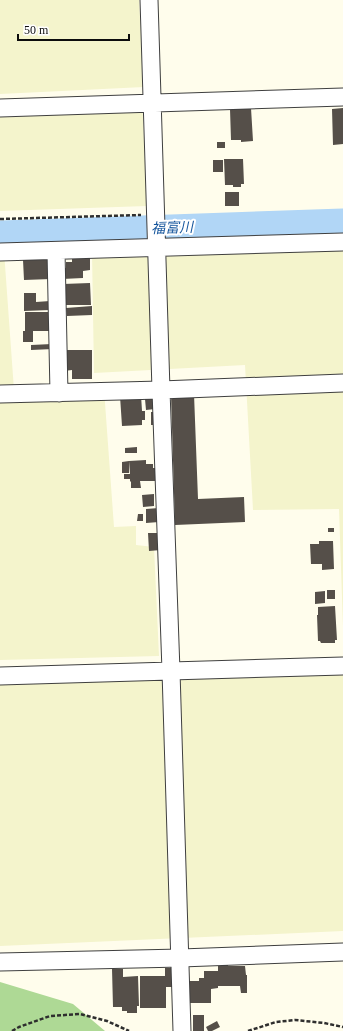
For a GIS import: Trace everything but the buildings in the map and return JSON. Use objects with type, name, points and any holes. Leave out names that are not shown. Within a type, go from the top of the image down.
[{"type":"street","points":[[150,0],[182,1031]]},
{"type":"street","points":[[0,108],[343,97]]},
{"type":"street","points":[[0,252],[157,246],[343,242]]},
{"type":"street","points":[[56,251],[59,392]]},
{"type":"street","points":[[0,394],[343,383]]},
{"type":"street","points":[[0,676],[343,666]]},
{"type":"street","points":[[0,962],[180,958],[343,952]]},
{"type":"path","points":[[0,219],[156,216]]},
{"type":"path","points":[[12,1031],[50,1016],[80,1014],[107,1021],[129,1031]]},
{"type":"path","points":[[248,1031],[276,1022],[295,1020],[324,1023],[343,1027]]},
{"type":"green space","points":[[0,0],[139,0],[144,87],[0,94]]},
{"type":"green space","points":[[142,99],[147,206],[0,211],[0,105]]},
{"type":"green space","points":[[343,248],[343,627],[339,509],[253,510],[245,365],[94,373],[92,252]]},
{"type":"green space","points":[[0,251],[4,251],[14,390],[104,389],[114,527],[136,526],[136,545],[154,547],[159,656],[0,660]]},
{"type":"green space","points":[[343,664],[343,931],[0,946],[0,675]]},
{"type":"green space","points":[[0,982],[73,1004],[105,1031],[0,1031]]},
{"type":"waterway","name":"福富川","points":[[0,234],[343,222]]}]
